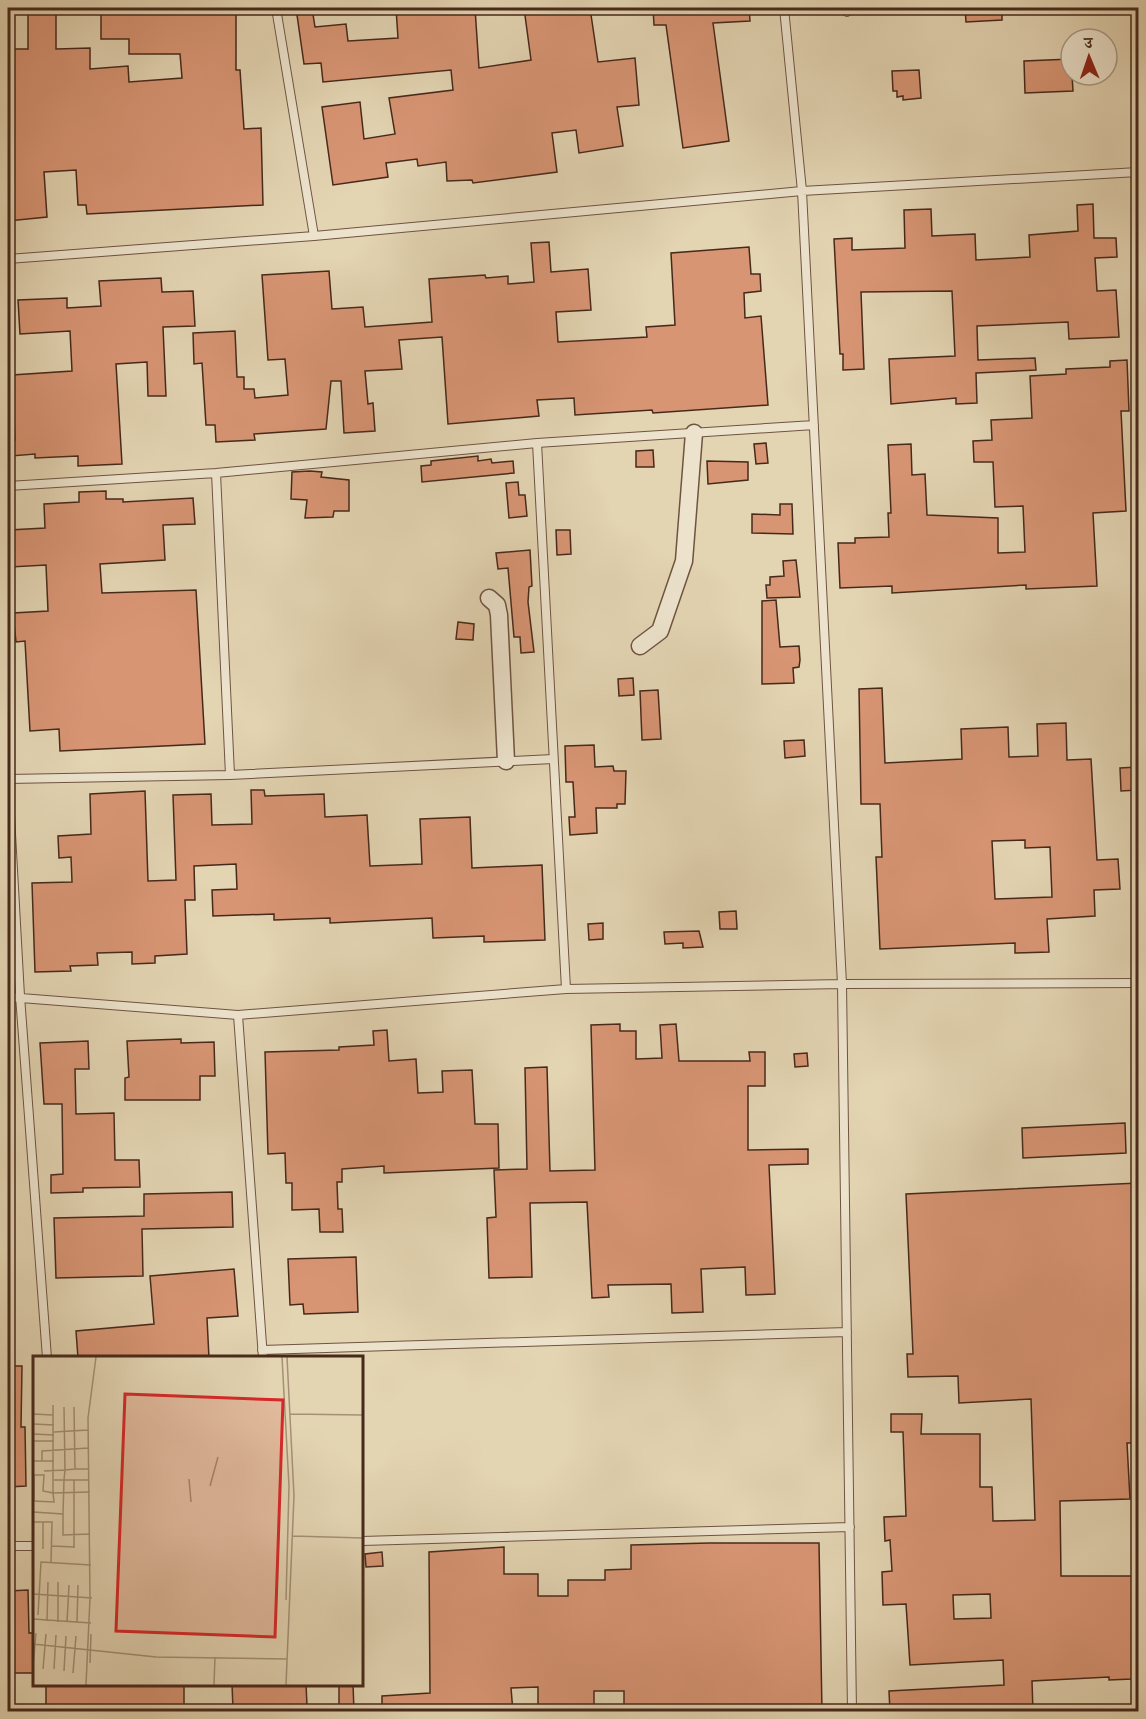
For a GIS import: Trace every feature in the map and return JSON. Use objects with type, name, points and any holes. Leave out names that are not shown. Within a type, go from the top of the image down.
[{"type":"street","points":[[640,646],[660,631],[684,561],[694,433]]},
{"type":"street","points":[[489,598],[497,605],[499,615],[506,761]]},
{"type":"lane","points":[[276,8],[314,236]]},
{"type":"lane","points":[[784,8],[802,191],[842,984],[852,1712]]},
{"type":"lane","points":[[8,259],[314,236],[802,191],[1138,172]]},
{"type":"lane","points":[[8,486],[216,473],[537,443],[814,425]]},
{"type":"lane","points":[[537,443],[566,989]]},
{"type":"lane","points":[[216,473],[230,775]]},
{"type":"lane","points":[[48,1356],[20,996],[8,779],[230,775],[553,759]]},
{"type":"lane","points":[[8,997],[20,996],[238,1015],[566,989],[842,984],[1138,983]]},
{"type":"lane","points":[[238,1015],[262,1354],[847,1332]]},
{"type":"lane","points":[[363,1541],[850,1527]]},
{"type":"lane","points":[[8,1546],[33,1546]]},
{"type":"building","points":[[28,8],[56,8],[56,49],[90,48],[90,69],[128,66],[129,82],[182,78],[180,54],[129,54],[129,39],[101,39],[101,8],[236,8],[236,70],[240,70],[244,129],[261,128],[263,205],[87,214],[86,205],[78,205],[76,170],[44,172],[47,217],[8,221],[8,49],[28,49]]},
{"type":"building","points":[[296,8],[312,8],[315,27],[346,24],[348,41],[398,38],[396,8],[475,8],[479,68],[531,60],[524,8],[590,8],[598,62],[635,58],[639,105],[617,107],[623,146],[579,153],[576,130],[552,133],[557,172],[473,183],[472,180],[447,181],[446,162],[418,166],[417,159],[386,163],[388,177],[333,185],[322,107],[360,102],[364,139],[395,134],[389,98],[453,90],[451,70],[323,82],[321,63],[304,64]]},
{"type":"building","points":[[653,8],[749,8],[750,21],[713,23],[729,141],[683,148],[666,25],[654,25]]},
{"type":"building","points":[[965,8],[1002,8],[1002,20],[966,22]]},
{"type":"building","points":[[1059,60],[1059,87],[1073,87],[1073,91],[1025,93],[1024,61]]},
{"type":"building","points":[[919,70],[921,98],[903,100],[903,96],[897,97],[897,91],[893,91],[892,71]]},
{"type":"building","points":[[1093,204],[1094,238],[1116,238],[1117,257],[1095,258],[1097,291],[1116,290],[1119,337],[1069,339],[1068,322],[977,326],[978,360],[1035,358],[1036,370],[976,373],[977,403],[956,404],[956,398],[891,404],[889,359],[955,356],[952,291],[861,292],[864,369],[843,370],[843,354],[840,354],[834,239],[852,238],[852,250],[905,248],[904,210],[931,209],[932,236],[975,234],[976,260],[1030,257],[1029,235],[1078,231],[1077,205]]},
{"type":"building","points":[[549,242],[551,272],[588,269],[591,310],[556,312],[558,342],[647,337],[646,327],[675,325],[671,253],[749,247],[751,274],[760,274],[761,291],[744,293],[745,318],[761,316],[768,405],[653,413],[652,410],[575,415],[574,398],[537,400],[539,416],[448,424],[442,337],[399,340],[402,369],[365,371],[368,404],[373,403],[375,431],[344,433],[341,381],[331,381],[326,429],[254,434],[255,440],[216,442],[215,425],[206,425],[202,363],[194,364],[193,333],[235,331],[237,377],[244,377],[244,389],[254,389],[255,398],[288,395],[285,359],[268,360],[262,275],[329,271],[332,309],[363,307],[365,327],[432,322],[429,279],[485,275],[486,278],[508,276],[508,284],[534,282],[531,243]]},
{"type":"building","points":[[161,278],[162,292],[193,291],[195,326],[163,327],[166,396],[148,396],[147,362],[116,364],[122,464],[78,466],[78,456],[35,458],[35,454],[11,456],[10,440],[15,440],[12,375],[72,371],[70,331],[20,334],[18,300],[67,298],[67,308],[101,306],[99,281]]},
{"type":"building","points":[[1127,360],[1129,411],[1121,411],[1126,511],[1093,513],[1097,586],[1026,589],[1026,585],[892,593],[892,586],[840,588],[838,543],[855,543],[855,538],[889,537],[888,513],[891,513],[888,445],[911,444],[912,475],[925,474],[927,515],[998,518],[998,553],[1025,552],[1023,506],[995,507],[993,462],[974,462],[973,441],[992,440],[991,420],[1032,418],[1030,376],[1066,374],[1066,369],[1110,367],[1110,361]]},
{"type":"building","points":[[766,443],[768,463],[756,464],[754,444]]},
{"type":"building","points":[[653,450],[654,467],[636,467],[636,451]]},
{"type":"building","points":[[478,456],[478,461],[491,459],[492,463],[513,461],[514,473],[422,482],[421,466],[431,465],[431,461]]},
{"type":"building","points":[[707,461],[748,462],[748,480],[708,484]]},
{"type":"building","points":[[292,472],[322,472],[321,477],[349,480],[349,511],[334,511],[333,517],[305,518],[307,500],[291,499]]},
{"type":"building","points":[[518,482],[519,495],[525,495],[527,516],[509,518],[506,483]]},
{"type":"building","points":[[106,491],[106,499],[123,499],[123,502],[193,498],[195,524],[163,525],[165,560],[100,564],[102,593],[196,590],[205,744],[60,751],[59,729],[30,731],[25,641],[16,642],[13,613],[48,611],[46,565],[10,567],[9,530],[45,528],[44,504],[79,502],[79,492]]},
{"type":"building","points":[[780,504],[792,504],[793,534],[752,533],[752,514],[780,515]]},
{"type":"building","points":[[556,530],[570,530],[571,554],[557,555]]},
{"type":"building","points":[[530,550],[532,586],[529,587],[528,602],[534,652],[521,653],[520,637],[514,637],[508,568],[498,569],[496,553]]},
{"type":"building","points":[[796,560],[800,597],[767,598],[766,585],[770,585],[770,577],[784,576],[783,561]]},
{"type":"building","points":[[776,600],[780,647],[799,646],[799,667],[793,668],[794,683],[762,684],[762,601]]},
{"type":"building","points":[[458,622],[474,624],[473,640],[456,639]]},
{"type":"building","points":[[633,678],[634,695],[619,696],[618,679]]},
{"type":"building","points":[[882,688],[885,763],[962,759],[961,729],[1008,727],[1009,757],[1038,756],[1037,724],[1066,723],[1067,760],[1091,759],[1097,860],[1118,859],[1120,889],[1094,890],[1095,916],[1047,919],[1049,952],[1015,953],[1015,943],[880,949],[876,857],[882,857],[880,804],[861,804],[859,689]],"holes":[[[1025,840],[1025,848],[1050,847],[1052,897],[995,899],[992,841]]]},
{"type":"building","points":[[658,690],[661,739],[642,740],[640,691]]},
{"type":"building","points":[[804,740],[805,756],[785,758],[784,741]]},
{"type":"building","points":[[594,745],[595,767],[613,766],[614,771],[626,771],[625,804],[617,804],[617,808],[596,808],[597,833],[570,835],[569,817],[575,817],[573,782],[566,782],[565,746]]},
{"type":"building","points":[[1137,767],[1138,790],[1121,791],[1120,768]]},
{"type":"building","points":[[251,790],[264,790],[265,796],[324,794],[325,817],[367,815],[370,866],[422,864],[420,819],[470,817],[472,868],[542,865],[545,940],[484,942],[484,936],[433,938],[432,918],[330,923],[330,918],[274,920],[274,914],[213,916],[212,890],[237,889],[236,864],[194,866],[195,900],[185,900],[187,954],[155,956],[155,963],[132,964],[132,952],[97,953],[98,965],[70,966],[71,971],[35,972],[32,883],[72,882],[71,857],[59,858],[58,836],[91,834],[90,794],[145,791],[148,881],[176,880],[173,795],[211,794],[212,825],[252,824]]},
{"type":"building","points":[[736,911],[737,929],[720,929],[719,912]]},
{"type":"building","points":[[603,923],[603,939],[589,940],[588,924]]},
{"type":"building","points":[[699,931],[703,947],[683,948],[683,943],[665,944],[664,932]]},
{"type":"building","points":[[620,1024],[620,1031],[636,1031],[636,1059],[662,1058],[660,1025],[676,1024],[679,1061],[750,1061],[749,1052],[765,1052],[765,1086],[748,1086],[748,1150],[808,1149],[808,1164],[769,1165],[775,1294],[746,1295],[745,1267],[701,1269],[703,1312],[672,1313],[671,1284],[608,1285],[609,1297],[592,1298],[587,1202],[530,1203],[532,1277],[489,1278],[487,1218],[496,1217],[494,1170],[527,1169],[525,1068],[547,1067],[550,1171],[595,1170],[591,1025]]},
{"type":"building","points":[[387,1030],[389,1061],[416,1059],[418,1093],[443,1092],[442,1071],[472,1070],[475,1124],[498,1124],[499,1168],[384,1173],[384,1166],[342,1169],[342,1182],[337,1182],[338,1209],[342,1209],[343,1232],[320,1232],[319,1209],[292,1210],[292,1183],[286,1183],[285,1153],[268,1154],[265,1052],[339,1050],[339,1047],[374,1045],[373,1031]]},
{"type":"building","points":[[181,1039],[181,1043],[214,1042],[215,1076],[200,1076],[200,1100],[125,1100],[125,1078],[129,1077],[127,1041]]},
{"type":"building","points":[[88,1041],[89,1069],[75,1069],[76,1114],[114,1113],[115,1160],[139,1160],[140,1187],[83,1188],[83,1192],[51,1193],[51,1175],[63,1174],[62,1104],[44,1104],[40,1043]]},
{"type":"building","points":[[807,1053],[808,1066],[795,1067],[794,1054]]},
{"type":"building","points":[[1125,1123],[1126,1153],[1023,1158],[1022,1128]]},
{"type":"building","points":[[1138,1183],[1138,1374],[1133,1374],[1134,1443],[1127,1443],[1130,1499],[1060,1501],[1061,1576],[1138,1576],[1138,1674],[1132,1674],[1132,1679],[1109,1680],[1109,1677],[1032,1681],[1033,1712],[890,1712],[889,1691],[1004,1685],[1003,1660],[910,1665],[906,1604],[883,1605],[882,1572],[892,1571],[890,1540],[885,1541],[884,1517],[906,1516],[903,1432],[891,1432],[891,1414],[922,1414],[921,1434],[980,1434],[980,1487],[992,1487],[993,1521],[1035,1520],[1031,1399],[959,1403],[958,1376],[908,1377],[907,1354],[913,1354],[906,1194]],"holes":[[[990,1594],[991,1618],[954,1619],[953,1595]]]},
{"type":"building","points":[[232,1192],[233,1227],[142,1229],[143,1276],[56,1278],[54,1218],[144,1216],[144,1194]]},
{"type":"building","points":[[356,1257],[358,1312],[304,1314],[303,1304],[290,1305],[288,1259]]},
{"type":"building","points":[[234,1269],[238,1316],[207,1318],[209,1356],[78,1356],[76,1331],[154,1324],[150,1276]]},
{"type":"building","points":[[8,1366],[22,1366],[21,1427],[25,1427],[26,1486],[8,1487]]},
{"type":"building","points":[[819,1543],[822,1712],[624,1712],[624,1691],[594,1691],[594,1712],[538,1712],[538,1687],[511,1688],[513,1712],[382,1712],[382,1696],[430,1693],[429,1552],[504,1547],[504,1574],[538,1574],[538,1596],[568,1596],[568,1580],[605,1580],[605,1570],[631,1569],[631,1545]]},
{"type":"building","points":[[382,1552],[383,1566],[366,1567],[365,1554]]},
{"type":"building","points":[[28,1590],[29,1633],[33,1633],[33,1673],[8,1673],[8,1591]]},
{"type":"building","points":[[46,1686],[184,1686],[184,1712],[46,1712]]},
{"type":"building","points":[[232,1686],[306,1686],[307,1706],[233,1709]]},
{"type":"building","points":[[339,1686],[353,1686],[354,1712],[339,1712]]}]
